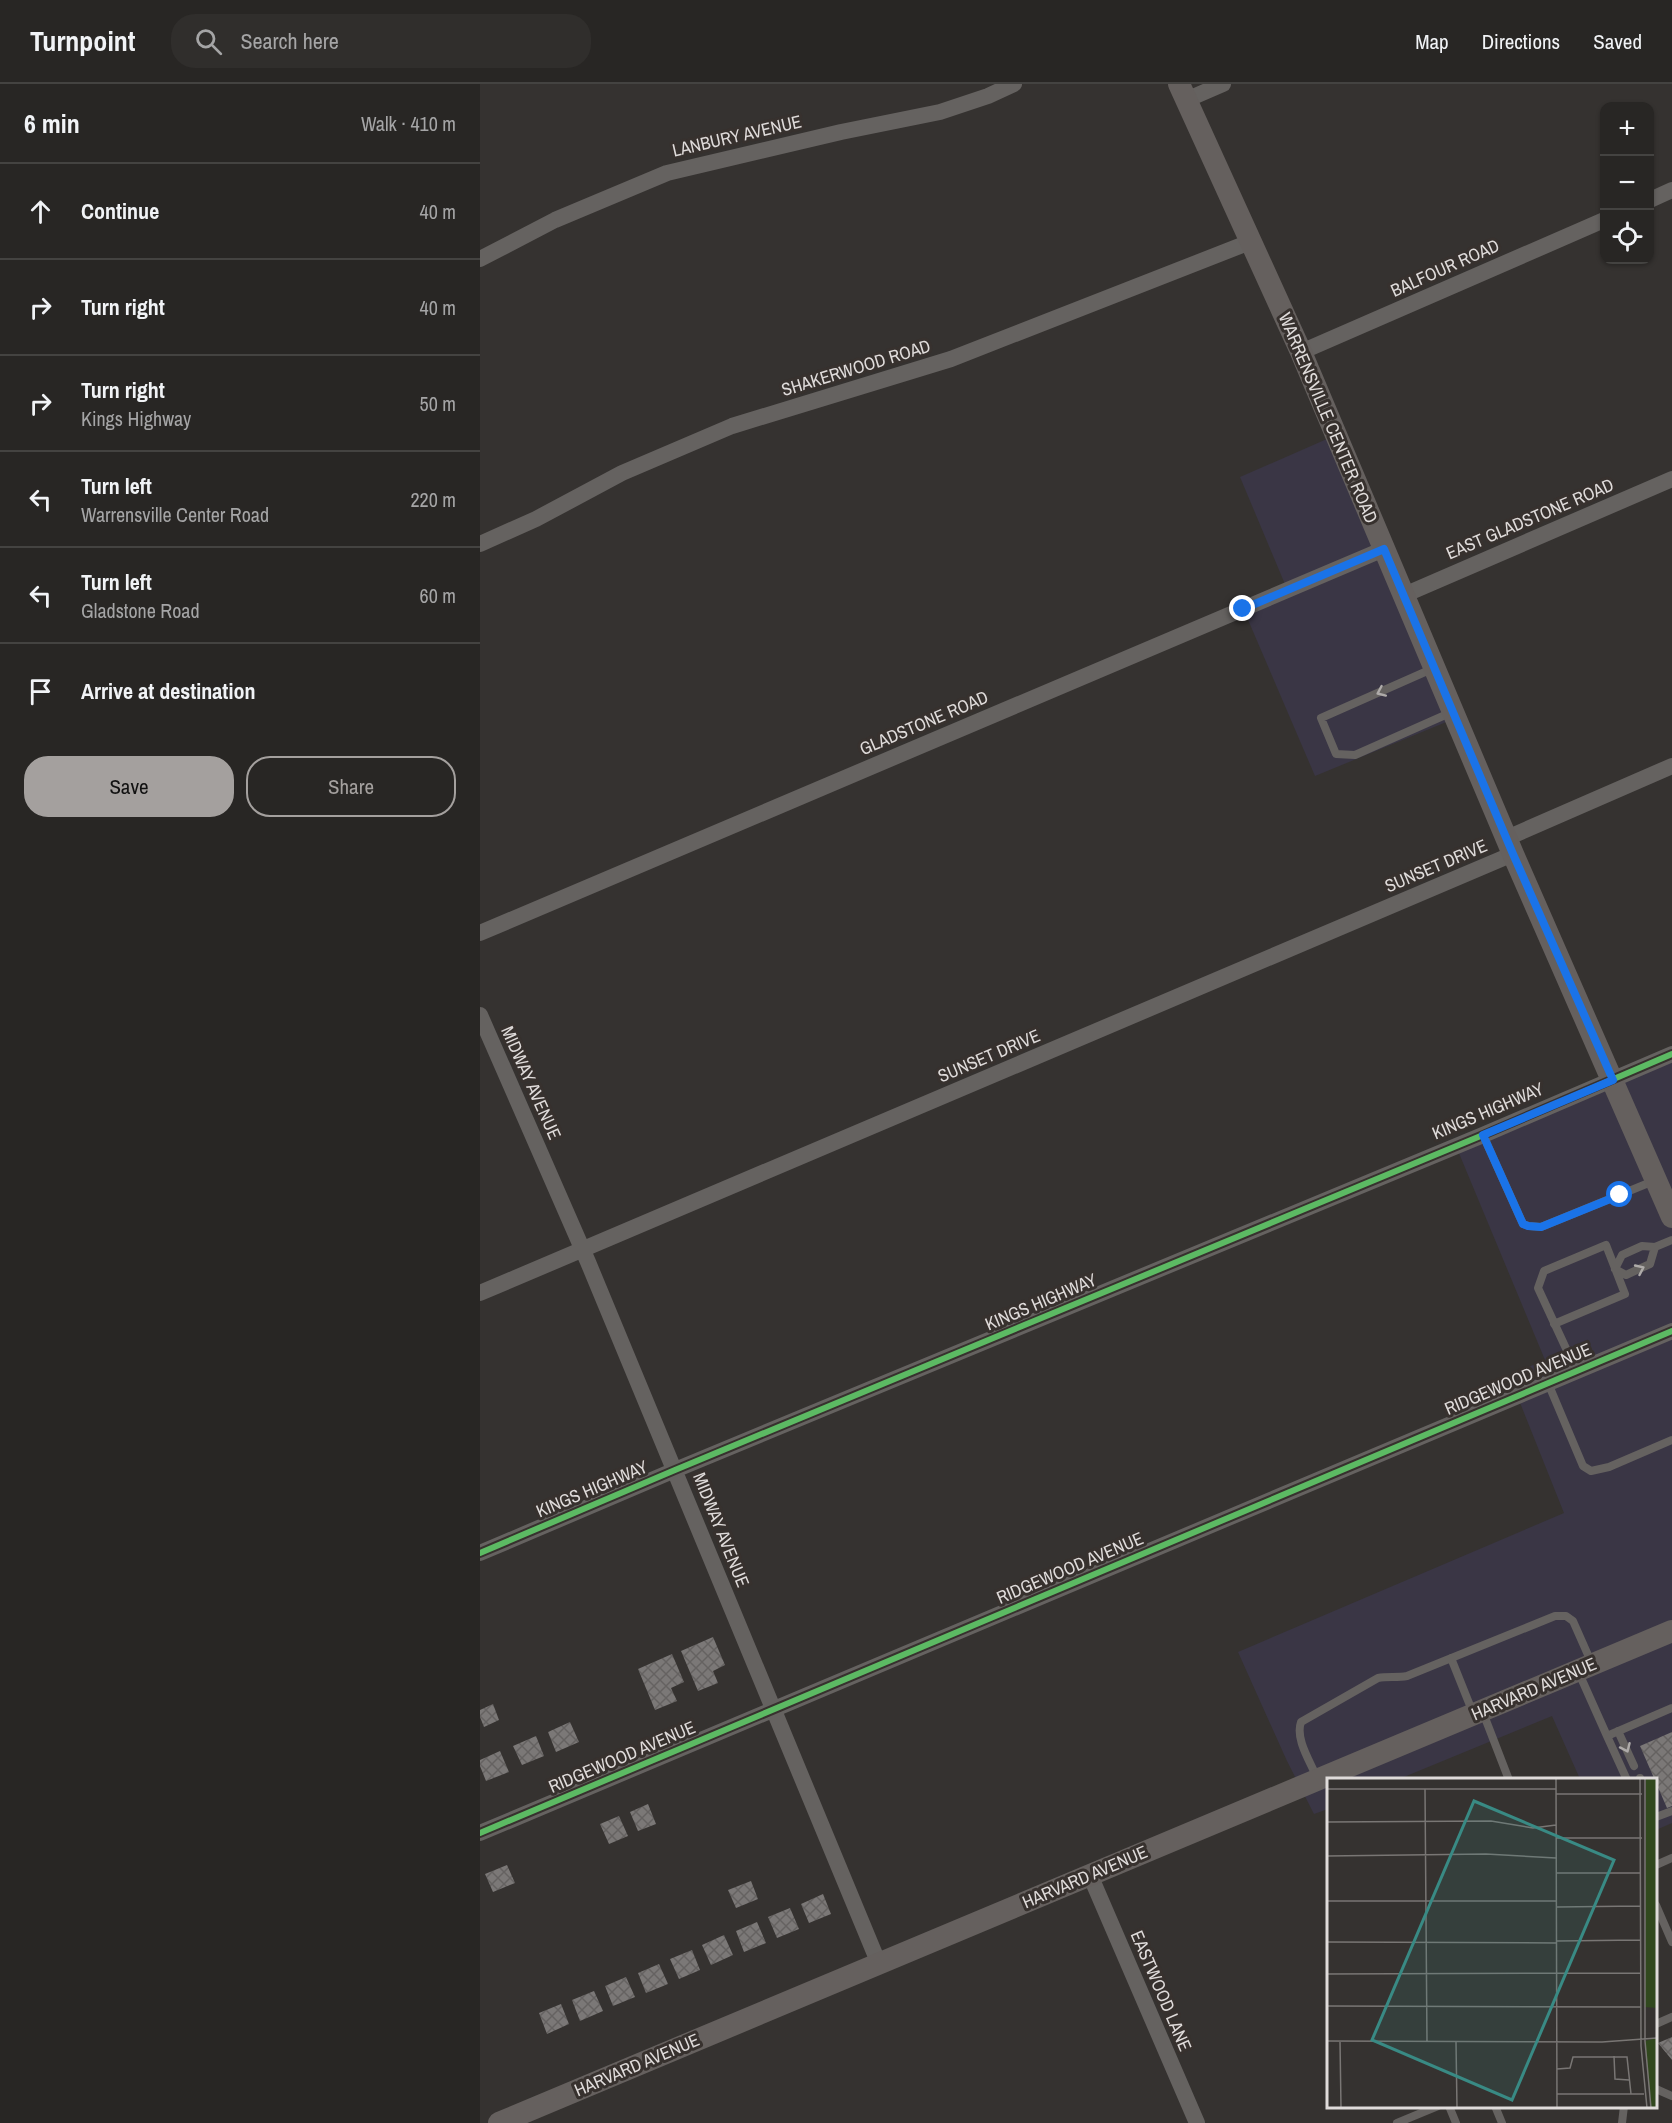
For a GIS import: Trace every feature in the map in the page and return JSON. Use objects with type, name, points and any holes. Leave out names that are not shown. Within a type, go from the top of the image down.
[{"type":"main road","name":"WARRENSVILLE CENTER ROAD","points":[[1182,92],[1300,352],[1510,846],[1672,1218]]},
{"type":"main road","name":"HARVARD AVENUE","points":[[499,2123],[1672,1631]]},
{"type":"street","name":"LANBURY AVENUE","points":[[480,259],[555,220],[667,173],[842,132],[940,112],[988,96],[1014,84]]},
{"type":"street","points":[[1182,92],[1223,84]]},
{"type":"street","points":[[1654,198],[1672,190]]},
{"type":"street","name":"BALFOUR ROAD","points":[[1300,352],[1600,222]]},
{"type":"street","name":"SHAKERWOOD ROAD","points":[[480,544],[536,519],[622,473],[732,426],[951,359],[1250,242]]},
{"type":"street","name":"EAST GLADSTONE ROAD","points":[[1404,595],[1672,479]]},
{"type":"street","name":"GLADSTONE ROAD","points":[[480,933],[1384,549]]},
{"type":"street","name":"SUNSET DRIVE","points":[[480,1293],[1510,846],[1672,766]]},
{"type":"street","name":"MIDWAY AVENUE","points":[[480,1014],[583,1250],[879,1964]]},
{"type":"street","name":"KINGS HIGHWAY","points":[[480,1553],[1672,1054]]},
{"type":"street","name":"RIDGEWOOD AVENUE","points":[[480,1833],[1672,1330]]},
{"type":"street","name":"EASTWOOD LANE","points":[[1090,1875],[1197,2123]]},
{"type":"lane","points":[[1435,668],[1321,718],[1336,754],[1355,755],[1453,711]]},
{"type":"lane","points":[[1483,1135],[1523,1224],[1528,1226],[1541,1227],[1656,1180]]},
{"type":"lane","points":[[1615,1269],[1622,1255],[1642,1246],[1655,1247],[1672,1240]]},
{"type":"lane","points":[[1554,1324],[1625,1294],[1606,1245],[1544,1271],[1538,1288],[1554,1324],[1575,1370]]},
{"type":"lane","points":[[1615,1269],[1626,1275],[1650,1264],[1655,1247]]},
{"type":"lane","points":[[1548,1382],[1583,1466],[1591,1470],[1609,1467],[1672,1440]]},
{"type":"lane","points":[[1318,1779],[1299,1736],[1301,1722],[1378,1677],[1407,1676],[1555,1616],[1566,1616],[1573,1621],[1607,1736],[1626,1778]]},
{"type":"lane","points":[[1451,1658],[1509,1778]]},
{"type":"lane","points":[[1607,1736],[1672,1708]]},
{"type":"lane","points":[[1618,1731],[1634,1766]]},
{"type":"lane","points":[[1657,1815],[1672,1811]]},
{"type":"lane","points":[[1657,1865],[1672,1858]]},
{"type":"lane","points":[[1657,1907],[1672,1942]]},
{"type":"lane","points":[[1657,2024],[1672,2017]]},
{"type":"lane","points":[[1657,2089],[1672,2096]]},
{"type":"lane","points":[[1397,2123],[1433,2108]]},
{"type":"lane","points":[[1450,2108],[1456,2123]]},
{"type":"lane","points":[[1496,2108],[1502,2123]]},
{"type":"lane","points":[[1622,2123],[1624,2108]]},
{"type":"shaded area","points":[[1336,435],[1456,718],[1315,776],[1243,608],[1287,589],[1240,477]]},
{"type":"shaded area","points":[[1672,1053],[1672,1823],[1657,1830],[1657,1778],[1580,1778],[1552,1716],[1401,1778],[1327,1778],[1327,1809],[1314,1814],[1287,1761],[1238,1652],[1564,1513],[1509,1375],[1545,1360],[1456,1146]]},
{"type":"building","points":[[713,1637],[725,1665],[713,1671],[718,1683],[698,1691],[681,1651]]},
{"type":"building","points":[[672,1654],[684,1682],[671,1688],[677,1701],[655,1710],[638,1669]]},
{"type":"building","points":[[493,1704],[499,1720],[484,1727],[480,1710]]},
{"type":"building","points":[[570,1722],[579,1742],[556,1752],[548,1732]]},
{"type":"building","points":[[1672,1732],[1672,1806],[1667,1808],[1657,1785],[1657,1778],[1654,1778],[1640,1746]]},
{"type":"building","points":[[536,1736],[544,1756],[522,1765],[513,1746]]},
{"type":"building","points":[[500,1751],[509,1772],[486,1781],[480,1760]]},
{"type":"building","points":[[648,1804],[656,1824],[638,1831],[630,1812]]},
{"type":"building","points":[[619,1816],[628,1836],[609,1844],[600,1824]]},
{"type":"building","points":[[507,1865],[515,1883],[493,1892],[485,1874]]},
{"type":"building","points":[[751,1881],[758,1899],[736,1908],[728,1890]]},
{"type":"building","points":[[823,1894],[831,1914],[809,1923],[801,1904]]},
{"type":"building","points":[[790,1908],[799,1929],[777,1938],[768,1917]]},
{"type":"building","points":[[757,1922],[766,1943],[744,1952],[736,1931]]},
{"type":"building","points":[[724,1935],[733,1955],[711,1965],[702,1945]]},
{"type":"building","points":[[692,1950],[700,1970],[679,1979],[670,1959]]},
{"type":"building","points":[[659,1964],[668,1984],[646,1993],[638,1973]]},
{"type":"building","points":[[626,1977],[635,1997],[613,2006],[605,1986]]},
{"type":"building","points":[[594,1991],[603,2011],[580,2021],[572,2000]]},
{"type":"building","points":[[561,2004],[569,2024],[547,2034],[539,2013]]},
{"type":"building","points":[[1672,2037],[1672,2060],[1658,2043]]},
{"type":"cycle path","points":[[480,1553],[1672,1054]]},
{"type":"cycle path","points":[[480,1833],[1672,1331]]},
{"type":"route","points":[[1243,609],[1384,549],[1513,854],[1613,1080],[1483,1135],[1523,1224],[1541,1227],[1620,1195]]}]
